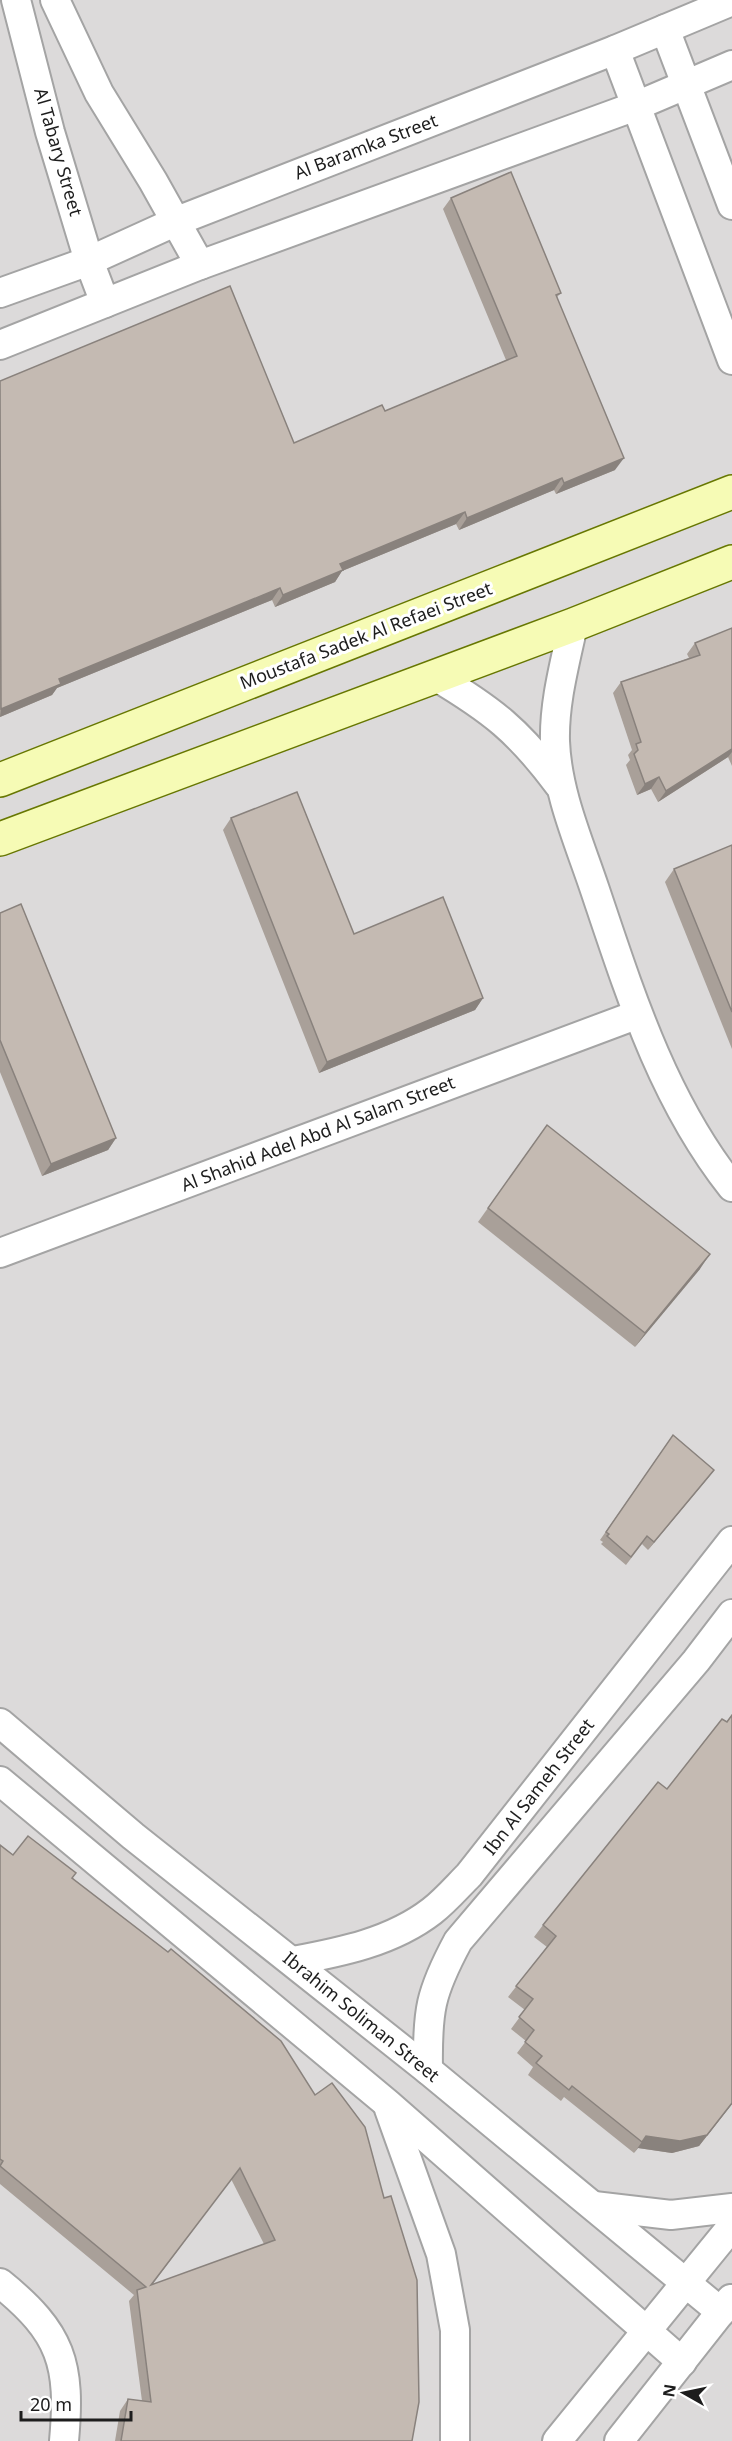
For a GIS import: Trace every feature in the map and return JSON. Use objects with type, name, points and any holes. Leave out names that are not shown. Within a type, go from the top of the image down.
[{"type":"street","name":"Al Tabary Street","points":[[16,0],[50,132],[89,261],[105,303]]},
{"type":"street","points":[[55,0],[99,93],[177,221],[200,265]]},
{"type":"street","name":"Al Baramka Street","points":[[0,293],[89,261],[177,221],[615,50],[732,1]]},
{"type":"street","points":[[665,29],[732,205]]},
{"type":"street","points":[[615,50],[732,360]]},
{"type":"street","points":[[0,345],[200,265],[636,106],[732,65]]},
{"type":"street","name":"Moustafa Sadek Al Refaei Street","points":[[0,780],[732,492]]},
{"type":"street","points":[[0,839],[573,625],[732,562]]},
{"type":"street","points":[[573,625],[557,702],[555,741],[560,787],[636,1015],[684,1113],[717,1168],[732,1186]]},
{"type":"street","points":[[435,676],[481,704],[506,723],[532,748],[560,787]]},
{"type":"street","name":"Al Shahid Adel Abd Al Salam Street","points":[[0,1253],[636,1015]]},
{"type":"street","name":"Ibn Al Sameh Street","points":[[293,1961],[363,1946],[395,1933],[432,1911],[469,1875],[732,1541]]},
{"type":"street","name":"Ibn Al Sameh Street","points":[[428,2070],[428,2023],[431,2000],[458,1941],[696,1661],[732,1614]]},
{"type":"street","name":"Ibrahim Soliman Street","points":[[0,1723],[133,1836],[428,2070],[686,2283],[726,2305]]},
{"type":"street","points":[[0,1781],[388,2104],[682,2362]]},
{"type":"street","points":[[388,2104],[441,2254],[455,2330],[455,2441]]},
{"type":"street","points":[[592,2206],[632,2213],[670,2215],[732,2208]]},
{"type":"street","points":[[557,2441],[645,2330],[732,2226]]},
{"type":"street","points":[[0,2283],[20,2299],[45,2327],[65,2368],[67,2407],[64,2441]]},
{"type":"street","points":[[619,2441],[726,2305]]},
{"type":"shaded area","points":[[0,0],[732,0],[732,2441],[0,2441]]},
{"type":"building","points":[[511,172],[561,293],[556,295],[624,458],[564,483],[562,478],[467,518],[465,512],[340,564],[343,570],[283,595],[280,588],[59,679],[61,684],[1,709],[0,381],[230,286],[294,443],[382,405],[385,411],[517,356],[451,198]]},
{"type":"building","points":[[732,628],[732,749],[666,791],[659,777],[645,784],[634,754],[638,750],[636,744],[641,742],[621,682],[700,655],[695,643]]},
{"type":"building","points":[[297,792],[354,934],[443,897],[483,998],[327,1062],[231,818]]},
{"type":"building","points":[[732,845],[732,1012],[674,869]]},
{"type":"building","points":[[21,904],[116,1138],[51,1164],[0,1040],[0,913]]},
{"type":"building","points":[[547,1125],[710,1254],[645,1333],[488,1208]]},
{"type":"building","points":[[673,1435],[714,1470],[654,1542],[647,1536],[631,1557],[607,1536],[609,1534],[606,1532]]},
{"type":"building","points":[[732,1715],[732,2103],[707,2135],[680,2141],[646,2136],[642,2142],[572,2086],[569,2090],[536,2063],[542,2056],[525,2042],[534,2030],[519,2017],[533,1999],[516,1986],[556,1936],[543,1925],[658,1782],[667,1789],[722,1719],[727,1722]]},
{"type":"building","points":[[28,1836],[76,1873],[72,1878],[168,1952],[171,1949],[281,2041],[315,2095],[332,2083],[365,2127],[384,2198],[391,2196],[417,2280],[419,2402],[412,2441],[121,2441],[128,2399],[151,2402],[137,2290],[146,2287],[0,2166],[3,2161],[0,2159],[0,1845],[13,1855]],"holes":[[[240,2168],[275,2240],[151,2285]]]}]
